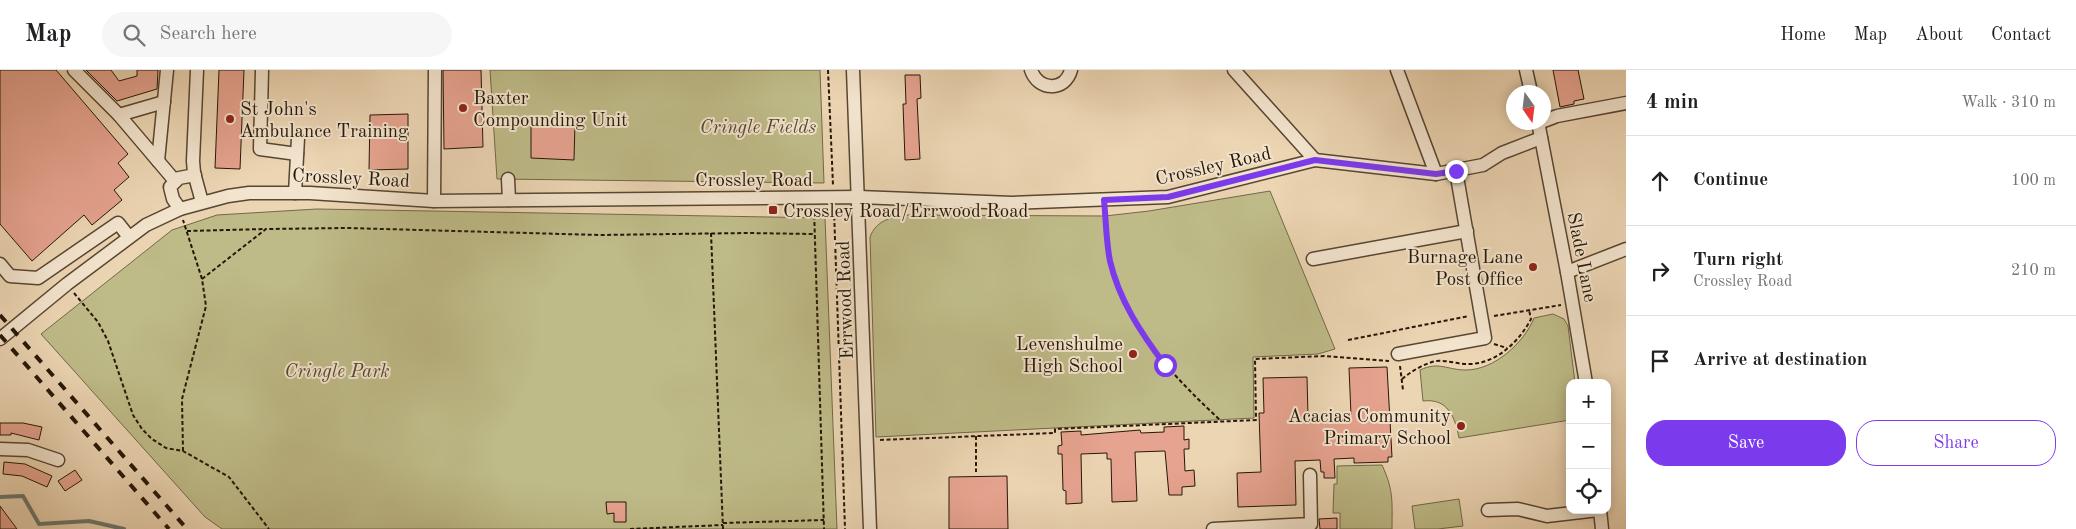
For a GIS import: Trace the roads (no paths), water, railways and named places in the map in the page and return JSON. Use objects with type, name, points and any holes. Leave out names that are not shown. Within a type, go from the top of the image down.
[{"type":"street","points":[[74,70],[119,115],[175,181]]},
{"type":"street","points":[[158,161],[167,70]]},
{"type":"street","points":[[197,70],[193,162],[202,202]]},
{"type":"street","points":[[262,70],[260,149],[297,154]]},
{"type":"street","points":[[434,201],[435,70]]},
{"type":"street","name":"Errwood Road","points":[[853,70],[870,529]]},
{"type":"street","points":[[1032,70],[1038,82],[1050,87],[1063,83],[1068,78],[1071,70]]},
{"type":"street","points":[[1398,70],[1436,174]]},
{"type":"street","points":[[1526,70],[1529,85]]},
{"type":"street","points":[[1238,71],[1315,160]]},
{"type":"street","points":[[119,115],[164,102]]},
{"type":"street","points":[[1551,118],[1626,102]]},
{"type":"street","name":"Slade Lane","points":[[1540,130],[1585,379]]},
{"type":"street","points":[[295,193],[298,138]]},
{"type":"street","name":"Crossley Road","points":[[0,339],[67,284],[146,225],[180,209],[202,202],[249,193],[295,193],[434,201],[814,197],[1012,203],[1104,200],[1168,197],[1315,160],[1436,174],[1484,165],[1502,153],[1541,138]]},
{"type":"street","points":[[1398,358],[1485,338],[1456,171]]},
{"type":"street","points":[[180,209],[171,193],[170,187],[175,181],[184,177],[195,176]]},
{"type":"street","points":[[508,179],[509,200]]},
{"type":"street","points":[[0,264],[10,276],[38,278],[118,223],[129,237]]},
{"type":"street","points":[[1313,259],[1467,231]]},
{"type":"street","points":[[1567,272],[1626,249]]},
{"type":"street","points":[[0,449],[28,450],[58,460]]},
{"type":"street","points":[[1213,529],[1311,524],[1310,474]]},
{"type":"street","points":[[1488,510],[1518,509],[1547,516],[1566,514]]},
{"type":"street","points":[[1600,514],[1602,529]]},
{"type":"waterway","points":[[0,497],[23,496],[39,524],[89,521],[124,529]]},
{"type":"railway","points":[[0,315],[187,529]]},
{"type":"railway","points":[[0,335],[169,529]]},
{"type":"place","name":"Baxter Compounding Unit","points":[[463,108]]},
{"type":"place","name":"St John's Ambulance Training","points":[[230,119]]},
{"type":"place","name":"Crossley Road/Errwood Road","points":[[773,210]]},
{"type":"place","name":"Burnage Lane Post Office","points":[[1533,267]]},
{"type":"place","name":"Levenshulme High School","points":[[1133,354]]},
{"type":"place","name":"Acacias Community Primary School","points":[[1461,426]]},
{"type":"park label","name":"Cringle Fields","points":[[758,126]]},
{"type":"park label","name":"Cringle Park","points":[[337,370]]}]
